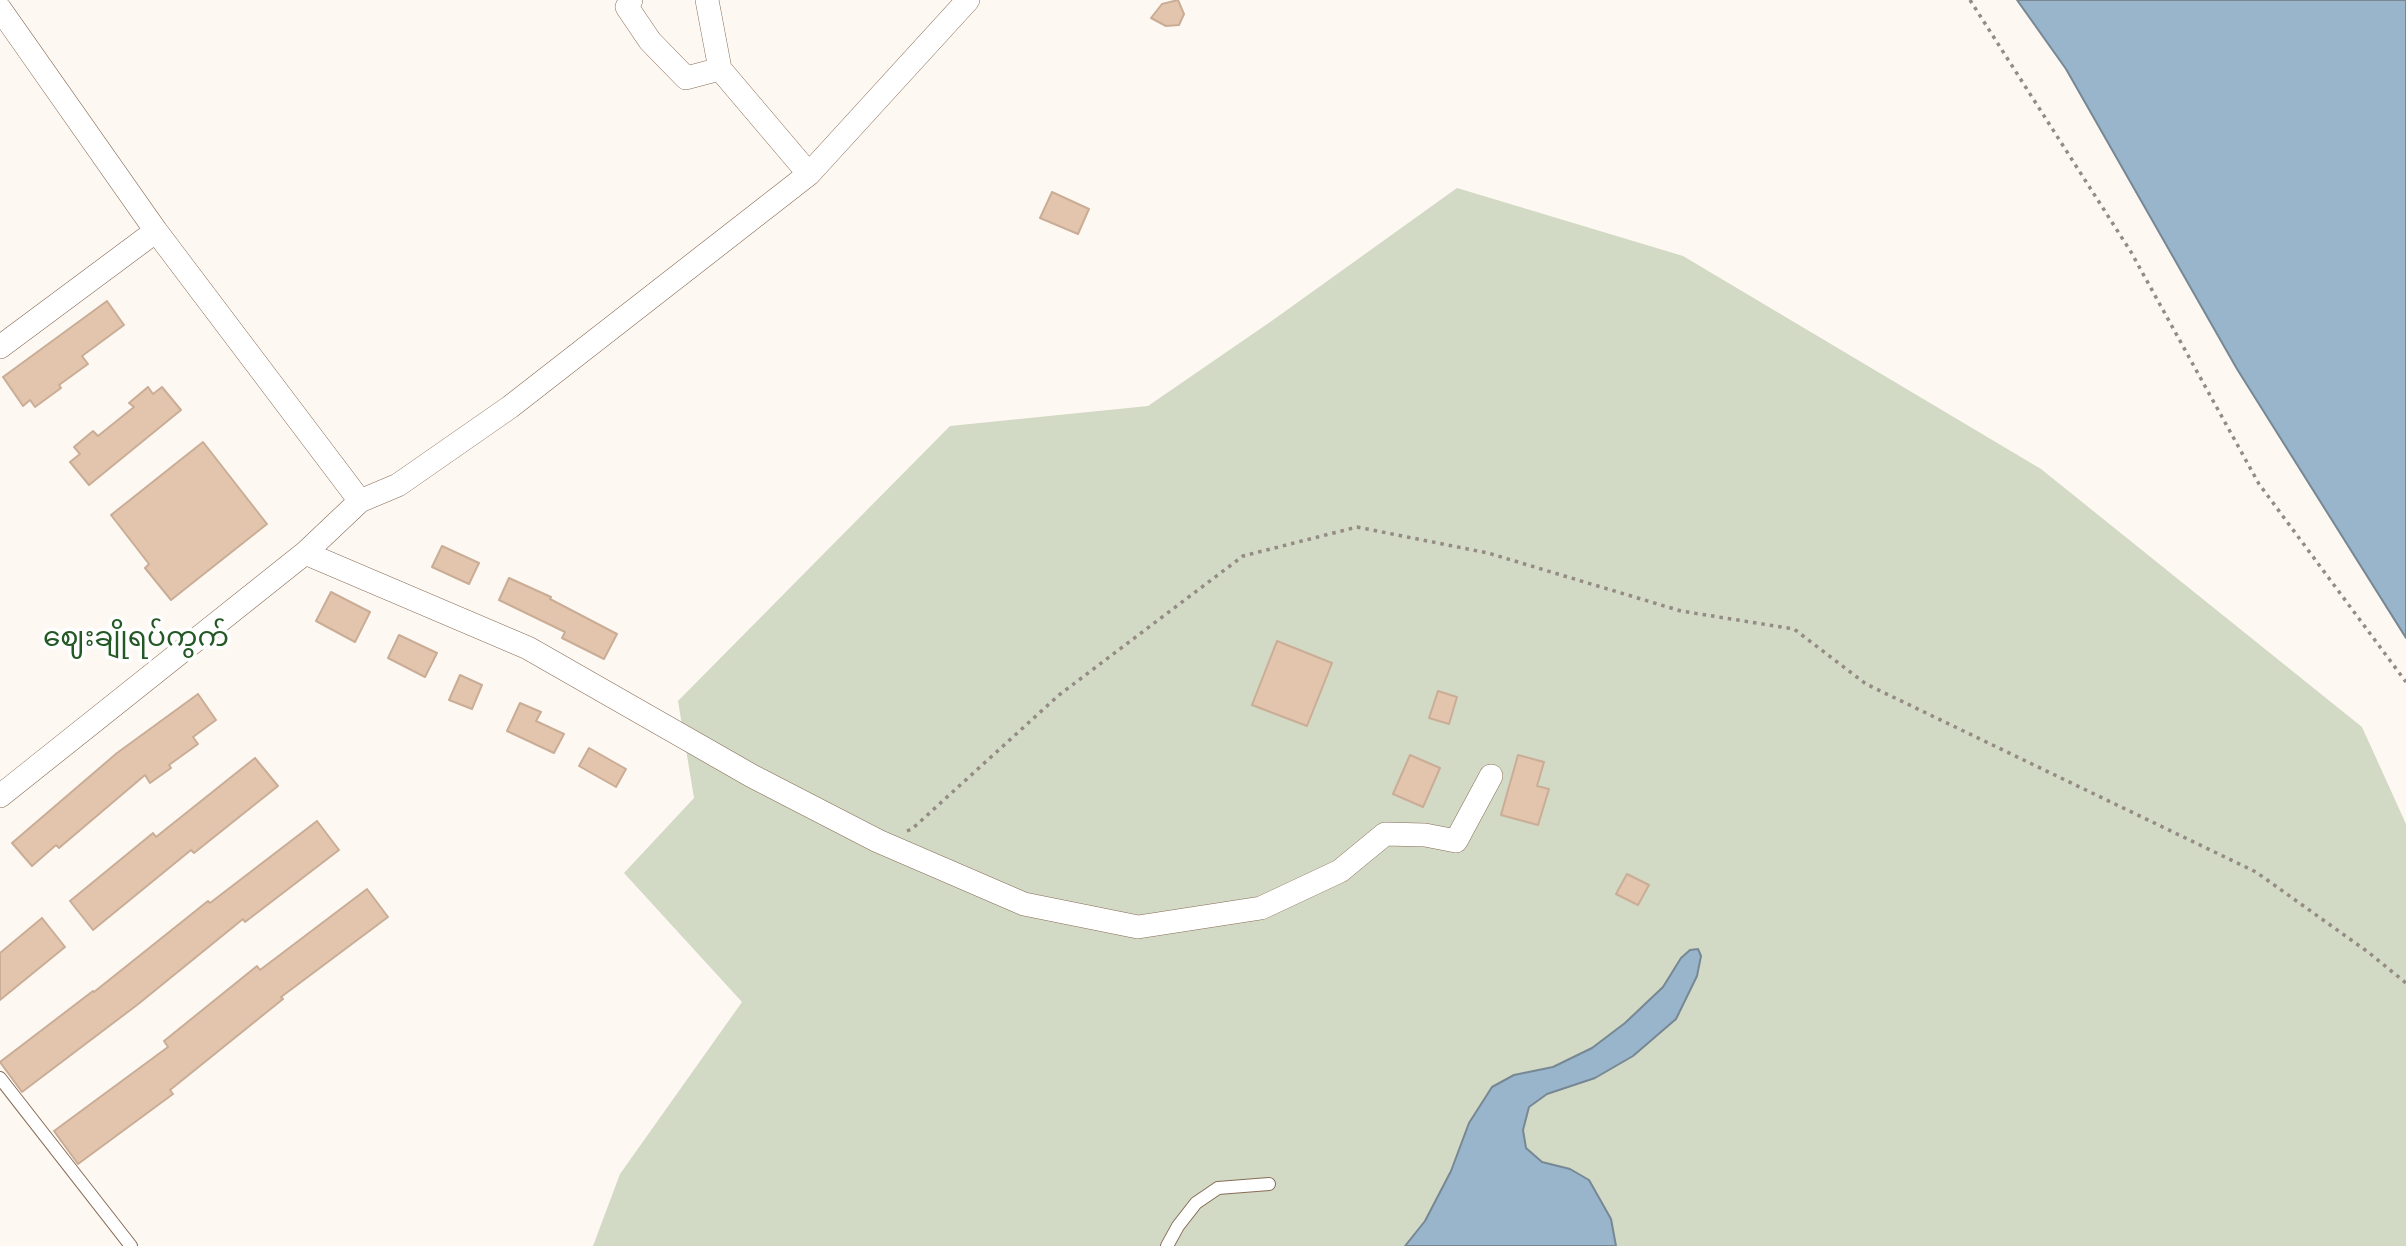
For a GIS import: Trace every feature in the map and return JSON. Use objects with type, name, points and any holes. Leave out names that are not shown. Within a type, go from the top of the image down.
[{"type":"street","points":[[707,0],[720,69],[809,174]]},
{"type":"street","points":[[0,796],[305,553],[360,501],[398,485],[510,407],[809,174],[968,0]]},
{"type":"street","points":[[626,2],[650,41],[686,78],[720,69]]},
{"type":"street","points":[[0,9],[156,231],[360,501]]},
{"type":"street","points":[[0,347],[156,231]]},
{"type":"street","points":[[305,553],[528,648],[752,776],[878,841],[1024,904],[1138,927],[1261,908],[1340,871],[1385,834],[1425,835],[1456,841],[1491,776]]},
{"type":"lane","points":[[0,1078],[131,1246]]},
{"type":"lane","points":[[1167,1246],[1196,1203],[1218,1188],[1269,1184]]},
{"type":"path","points":[[1970,0],[2131,252],[2259,484],[2406,682]]},
{"type":"path","points":[[878,841],[912,829],[1059,695],[1243,556],[1357,527],[1488,553],[1681,611],[1794,629],[1866,684],[2256,873],[2368,951],[2406,983]]},
{"type":"green space","points":[[1457,188],[1683,256],[2041,469],[2362,727],[2406,824],[2406,1246],[593,1246],[620,1174],[742,1002],[624,873],[694,798],[678,701],[950,426],[1148,406]]},
{"type":"water","points":[[2017,0],[2406,0],[2406,638],[2237,369],[2066,69]]},
{"type":"water","points":[[1698,949],[1701,956],[1697,976],[1676,1019],[1633,1056],[1595,1078],[1547,1094],[1529,1107],[1523,1130],[1526,1148],[1542,1162],[1570,1169],[1589,1180],[1611,1219],[1616,1246],[1405,1246],[1425,1221],[1451,1171],[1469,1123],[1492,1087],[1514,1075],[1553,1067],[1592,1048],[1625,1023],[1663,987],[1681,958],[1690,950]]},
{"type":"building","points":[[1178,0],[1184,14],[1179,25],[1166,26],[1151,18],[1162,4]]},
{"type":"building","points":[[1052,192],[1089,209],[1078,234],[1040,218]]},
{"type":"building","points":[[107,301],[124,325],[82,356],[88,364],[59,385],[61,388],[35,407],[30,400],[23,406],[3,377]]},
{"type":"building","points":[[148,387],[153,394],[162,387],[181,410],[89,485],[70,462],[80,454],[74,447],[93,431],[98,436],[134,407],[129,403]]},
{"type":"building","points":[[203,442],[267,524],[171,600],[145,568],[149,564],[111,515]]},
{"type":"building","points":[[442,546],[479,563],[469,584],[432,567]]},
{"type":"building","points":[[509,578],[551,597],[550,599],[617,634],[604,659],[562,638],[565,632],[499,600]]},
{"type":"building","points":[[331,592],[370,612],[355,642],[316,621]]},
{"type":"building","points":[[399,635],[437,653],[425,677],[388,658]]},
{"type":"building","points":[[1277,641],[1332,663],[1307,726],[1252,705]]},
{"type":"building","points":[[460,675],[482,685],[472,709],[449,700]]},
{"type":"building","points":[[1438,691],[1457,697],[1449,724],[1429,718]]},
{"type":"building","points":[[198,694],[216,720],[193,737],[198,744],[150,783],[145,775],[59,848],[56,845],[32,866],[12,843],[117,753]]},
{"type":"building","points":[[520,703],[541,712],[536,721],[564,734],[554,753],[507,731]]},
{"type":"building","points":[[589,748],[626,769],[616,787],[579,766]]},
{"type":"building","points":[[1410,755],[1440,768],[1423,807],[1393,794]]},
{"type":"building","points":[[1518,755],[1544,762],[1537,786],[1549,789],[1538,825],[1501,815]]},
{"type":"building","points":[[255,758],[278,786],[194,853],[191,850],[93,930],[70,901],[153,833],[156,837]]},
{"type":"building","points":[[317,821],[339,850],[245,922],[243,919],[137,1005],[22,1092],[0,1062],[94,992],[208,901],[210,903]]},
{"type":"building","points":[[1627,874],[1649,885],[1638,905],[1616,894]]},
{"type":"building","points":[[367,889],[388,917],[281,997],[283,999],[170,1090],[173,1094],[78,1164],[54,1131],[168,1047],[164,1041],[257,966],[260,970]]},
{"type":"building","points":[[42,918],[65,947],[0,1000],[0,953]]},
{"type":"district","name":"ဈေးချိုရပ်ကွက်","points":[[136,638]]}]
